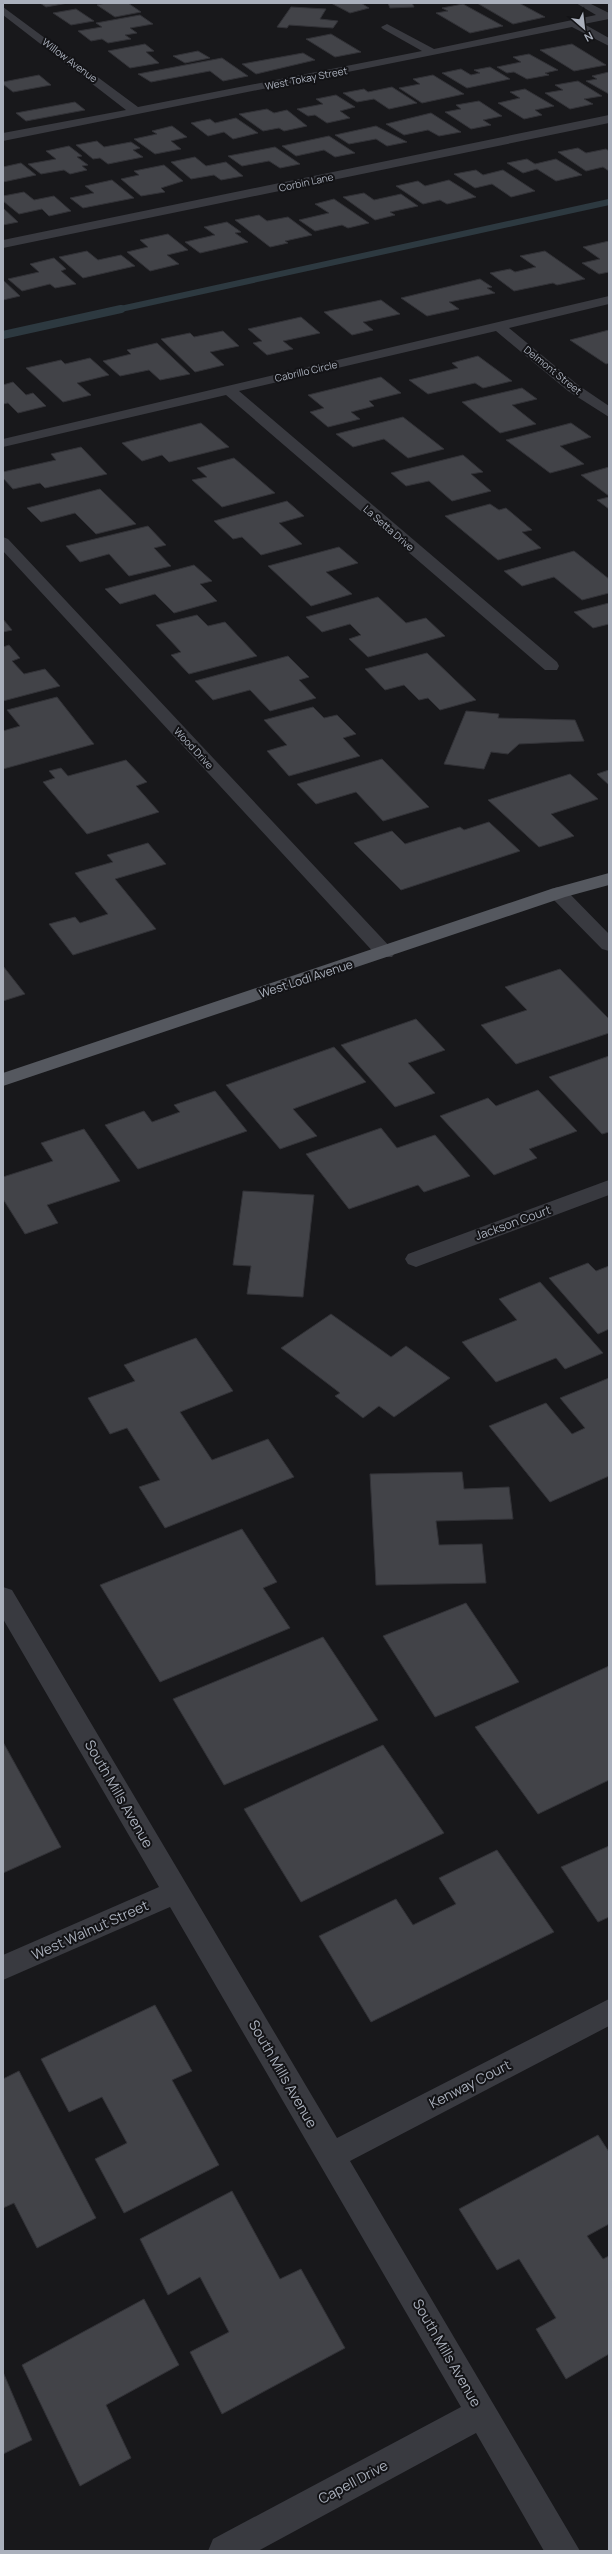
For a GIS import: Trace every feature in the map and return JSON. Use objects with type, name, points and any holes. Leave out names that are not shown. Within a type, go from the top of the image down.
[{"type":"main road","name":"West Lodi Avenue","points":[[3,1080],[558,894],[609,879]]},
{"type":"street","points":[[581,3],[608,16]]},
{"type":"street","name":"Willow Avenue","points":[[3,10],[135,111]]},
{"type":"street","name":"West Tokay Street","points":[[3,136],[608,16]]},
{"type":"street","points":[[573,23],[609,43]]},
{"type":"street","points":[[387,27],[431,52]]},
{"type":"street","name":"Corbin Lane","points":[[3,244],[609,119]]},
{"type":"street","name":"Cabrillo Circle","points":[[3,442],[609,300]]},
{"type":"street","name":"Delmont Street","points":[[498,326],[573,388],[609,413]]},
{"type":"street","name":"La Setta Drive","points":[[228,389],[551,666]]},
{"type":"street","name":"Wood Drive","points":[[3,542],[385,953]]},
{"type":"street","points":[[558,894],[609,945]]},
{"type":"street","name":"Jackson Court","points":[[416,1259],[609,1187]]},
{"type":"street","name":"South Mills Avenue","points":[[3,1597],[562,2551]]},
{"type":"street","name":"West Walnut Street","points":[[3,1968],[176,1892]]},
{"type":"street","name":"Kenway Court","points":[[330,2156],[609,2012]]},
{"type":"street","name":"Capell Drive","points":[[225,2551],[482,2413]]},
{"type":"building","points":[[40,3],[68,3],[46,7]]},
{"type":"building","points":[[106,3],[128,3],[141,12],[115,17],[97,5]]},
{"type":"building","points":[[331,3],[361,3],[369,8],[350,13]]},
{"type":"building","points":[[388,3],[412,3],[414,7],[390,8]]},
{"type":"building","points":[[477,3],[519,3],[545,17],[513,24]]},
{"type":"building","points":[[463,4],[503,26],[470,33],[436,13],[448,11],[442,8]]},
{"type":"building","points":[[291,7],[326,9],[320,19],[338,21],[333,28],[289,25],[287,28],[277,27]]},
{"type":"building","points":[[76,9],[94,21],[71,25],[53,13]]},
{"type":"building","points":[[140,15],[153,24],[130,28],[137,33],[125,35],[131,39],[108,43],[102,39],[91,41],[78,31],[102,27],[96,23]]},
{"type":"building","points":[[331,34],[361,52],[335,57],[306,39]]},
{"type":"building","points":[[145,44],[154,51],[146,52],[159,63],[130,68],[108,51]]},
{"type":"building","points":[[572,44],[606,65],[574,71],[540,50]]},
{"type":"building","points":[[198,51],[210,58],[185,63],[173,56]]},
{"type":"building","points":[[303,53],[315,60],[256,74],[242,64]]},
{"type":"building","points":[[529,54],[558,70],[545,73],[549,75],[527,79],[514,72],[507,73],[497,67],[521,62],[513,57]]},
{"type":"building","points":[[222,58],[248,76],[223,81],[210,71],[151,82],[138,74]]},
{"type":"building","points":[[490,67],[510,79],[467,88],[442,73],[461,69],[471,75],[480,73],[474,70]]},
{"type":"building","points":[[609,72],[609,94],[586,81],[597,79],[592,76]]},
{"type":"building","points":[[39,75],[51,85],[13,92],[3,84],[3,82]]},
{"type":"building","points":[[433,75],[464,94],[422,103],[399,88],[420,84],[413,79]]},
{"type":"building","points":[[578,81],[602,96],[584,99],[593,104],[570,109],[545,93],[563,90],[555,85]]},
{"type":"building","points":[[392,87],[417,103],[389,109],[374,99],[357,102],[343,93],[364,89],[368,92]]},
{"type":"building","points":[[525,89],[554,106],[535,110],[542,115],[524,119],[498,103],[520,98],[510,92]]},
{"type":"building","points":[[336,95],[355,107],[340,111],[350,118],[327,123],[315,115],[308,116],[297,109],[323,104],[316,99]]},
{"type":"building","points":[[479,101],[502,116],[483,120],[491,125],[471,129],[445,112],[461,109],[456,105]]},
{"type":"building","points":[[75,102],[85,110],[26,121],[16,113]]},
{"type":"building","points":[[267,109],[274,113],[287,110],[307,126],[284,131],[279,128],[263,131],[239,114]]},
{"type":"building","points":[[431,113],[461,132],[439,136],[428,130],[404,135],[386,124]]},
{"type":"building","points":[[236,118],[258,133],[233,139],[224,132],[208,136],[191,123],[210,119],[215,123]]},
{"type":"building","points":[[172,126],[187,137],[171,141],[181,149],[155,154],[134,139],[157,134],[152,131]]},
{"type":"building","points":[[376,126],[407,142],[387,146],[376,139],[349,144],[335,135]]},
{"type":"building","points":[[329,136],[355,153],[335,157],[324,150],[296,156],[282,146]]},
{"type":"building","points":[[97,141],[104,147],[131,142],[140,148],[133,150],[143,157],[108,164],[100,158],[93,159],[76,145]]},
{"type":"building","points":[[69,146],[82,156],[77,157],[88,165],[82,166],[87,170],[70,174],[64,170],[41,174],[28,164],[56,159],[46,151]]},
{"type":"building","points":[[275,147],[300,164],[280,168],[269,161],[242,166],[228,156]]},
{"type":"building","points":[[578,148],[586,153],[606,149],[609,151],[609,171],[603,167],[586,171],[558,152]]},
{"type":"building","points":[[195,157],[206,166],[226,162],[243,176],[221,180],[214,175],[191,179],[171,162]]},
{"type":"building","points":[[527,159],[535,164],[556,159],[582,175],[556,181],[537,169],[523,173],[507,163]]},
{"type":"building","points":[[21,163],[36,175],[3,182],[3,167]]},
{"type":"building","points":[[164,165],[183,181],[161,188],[165,192],[141,196],[121,179],[139,175],[134,171]]},
{"type":"building","points":[[476,170],[483,175],[503,170],[535,191],[511,197],[492,184],[475,188],[454,174]]},
{"type":"building","points":[[112,180],[134,198],[83,208],[70,198],[94,193],[85,186]]},
{"type":"building","points":[[449,180],[476,197],[447,204],[440,200],[423,204],[396,186],[418,181],[425,186]]},
{"type":"building","points":[[24,192],[34,200],[54,196],[71,211],[49,216],[42,209],[19,214],[3,201],[3,196]]},
{"type":"building","points":[[364,193],[374,200],[401,194],[418,206],[390,212],[395,215],[375,220],[343,197]]},
{"type":"building","points":[[334,199],[369,223],[348,228],[342,225],[315,231],[299,220],[329,213],[315,204]]},
{"type":"building","points":[[3,208],[18,222],[3,225]]},
{"type":"building","points":[[259,215],[267,221],[288,217],[312,235],[285,241],[288,243],[270,247],[235,220]]},
{"type":"building","points":[[227,222],[241,232],[235,233],[248,242],[200,253],[185,242],[215,235],[204,227]]},
{"type":"building","points":[[168,234],[188,250],[167,255],[179,264],[150,271],[127,252],[148,247],[140,240]]},
{"type":"building","points":[[609,241],[609,272],[599,274],[582,263],[600,259],[583,247]]},
{"type":"building","points":[[87,251],[98,260],[121,255],[135,266],[83,278],[59,257]]},
{"type":"building","points":[[545,251],[585,279],[557,285],[553,283],[514,291],[490,273],[510,269],[515,272],[536,267],[520,256]]},
{"type":"building","points":[[54,258],[66,269],[61,271],[76,284],[55,288],[50,284],[22,291],[8,279],[39,272],[30,264]]},
{"type":"building","points":[[480,279],[492,287],[487,288],[495,293],[449,302],[459,309],[427,316],[401,298]]},
{"type":"building","points":[[3,280],[20,296],[3,300]]},
{"type":"building","points":[[381,300],[400,314],[363,322],[373,330],[352,335],[324,312]]},
{"type":"building","points":[[301,317],[320,333],[283,341],[293,349],[267,355],[253,343],[262,341],[248,329]]},
{"type":"building","points":[[609,330],[609,363],[606,364],[570,340]]},
{"type":"building","points":[[223,331],[239,346],[210,352],[224,365],[195,372],[161,339],[190,333],[194,337]]},
{"type":"building","points":[[157,343],[190,374],[160,380],[149,370],[120,376],[103,361],[131,354],[127,350]]},
{"type":"building","points":[[478,356],[512,381],[483,388],[475,383],[428,394],[409,380],[458,368],[452,363]]},
{"type":"building","points":[[90,358],[109,375],[77,383],[91,395],[63,402],[26,368],[61,360],[65,364]]},
{"type":"building","points":[[381,377],[401,393],[369,401],[374,406],[351,412],[360,419],[328,427],[310,412],[324,408],[308,395]]},
{"type":"building","points":[[13,382],[26,395],[33,393],[46,406],[18,413],[8,403],[3,404],[3,385]]},
{"type":"building","points":[[522,388],[537,399],[512,405],[536,424],[500,433],[462,402]]},
{"type":"building","points":[[403,417],[444,449],[408,458],[384,439],[353,447],[336,434]]},
{"type":"building","points":[[201,423],[229,447],[169,462],[162,455],[142,461],[122,443]]},
{"type":"building","points":[[571,423],[591,437],[560,446],[584,464],[550,473],[506,440]]},
{"type":"building","points":[[81,447],[107,474],[45,488],[40,483],[13,489],[3,478],[3,472],[56,460],[51,454]]},
{"type":"building","points":[[463,455],[483,472],[471,474],[491,491],[452,501],[429,481],[406,486],[391,473]]},
{"type":"building","points":[[234,458],[275,493],[222,507],[192,480],[207,477],[197,468]]},
{"type":"building","points":[[609,467],[609,496],[581,475]]},
{"type":"building","points":[[100,489],[136,524],[96,534],[75,513],[41,522],[27,508]]},
{"type":"building","points":[[609,497],[609,509],[597,500]]},
{"type":"building","points":[[287,501],[304,516],[279,523],[302,544],[261,555],[242,537],[233,539],[214,521]]},
{"type":"building","points":[[490,504],[499,510],[506,508],[532,530],[522,532],[541,548],[498,560],[445,516]]},
{"type":"building","points":[[148,526],[166,545],[154,548],[171,566],[129,576],[109,554],[80,562],[66,546]]},
{"type":"building","points":[[339,547],[358,563],[326,572],[352,594],[311,606],[268,566]]},
{"type":"building","points":[[574,551],[609,579],[609,593],[582,600],[554,577],[522,586],[504,571]]},
{"type":"building","points":[[194,565],[212,581],[200,584],[217,601],[174,613],[155,594],[120,604],[105,589]]},
{"type":"building","points":[[378,597],[406,623],[426,618],[445,636],[368,657],[349,639],[361,635],[350,624],[322,632],[306,617]]},
{"type":"building","points":[[609,603],[609,624],[593,628],[574,612]]},
{"type":"building","points":[[197,615],[208,626],[225,622],[257,656],[189,674],[171,655],[181,652],[156,625]]},
{"type":"building","points":[[3,619],[12,630],[3,632]]},
{"type":"building","points":[[9,645],[20,658],[12,661],[24,674],[45,669],[60,686],[3,701],[3,647]]},
{"type":"building","points":[[427,653],[476,700],[440,710],[428,698],[419,700],[404,685],[385,690],[365,669]]},
{"type":"building","points":[[288,656],[309,677],[299,680],[316,698],[270,711],[250,690],[213,700],[195,681]]},
{"type":"building","points":[[57,697],[94,744],[3,769],[3,731],[20,726],[7,710]]},
{"type":"building","points":[[313,707],[324,718],[337,715],[356,734],[343,738],[360,756],[289,776],[267,751],[287,745],[264,720]]},
{"type":"building","points":[[466,711],[499,714],[498,718],[575,720],[584,741],[519,744],[508,754],[491,752],[484,769],[444,764]]},
{"type":"building","points":[[382,759],[429,807],[383,821],[356,792],[316,804],[297,784]]},
{"type":"building","points":[[126,760],[147,782],[136,786],[159,812],[87,834],[43,782],[55,778],[49,771],[61,768],[68,776]]},
{"type":"building","points":[[609,770],[609,785],[597,774]]},
{"type":"building","points":[[570,774],[598,799],[551,814],[574,836],[539,847],[488,800]]},
{"type":"building","points":[[489,822],[520,851],[401,890],[354,843],[392,831],[405,844],[460,827],[464,830]]},
{"type":"building","points":[[148,843],[166,864],[115,879],[156,929],[73,955],[49,924],[75,917],[80,923],[108,914],[75,873],[113,862],[107,855]]},
{"type":"building","points":[[3,966],[25,994],[3,1001]]},
{"type":"building","points":[[560,969],[609,1019],[609,1033],[516,1064],[481,1025],[527,1010],[505,987]]},
{"type":"building","points":[[416,1019],[445,1050],[408,1063],[435,1093],[395,1107],[341,1045]]},
{"type":"building","points":[[334,1047],[366,1082],[293,1109],[317,1136],[280,1149],[226,1085]]},
{"type":"building","points":[[609,1056],[609,1132],[602,1134],[549,1077]]},
{"type":"building","points":[[538,1090],[577,1131],[529,1149],[537,1158],[494,1175],[440,1116],[488,1098],[496,1106]]},
{"type":"building","points":[[215,1091],[247,1131],[138,1169],[105,1125],[144,1111],[152,1122],[180,1112],[174,1105]]},
{"type":"building","points":[[381,1128],[397,1148],[435,1135],[470,1176],[424,1192],[418,1185],[349,1209],[306,1154]]},
{"type":"building","points":[[84,1129],[120,1181],[47,1205],[58,1223],[25,1234],[3,1199],[3,1177],[53,1161],[41,1143]]},
{"type":"building","points":[[243,1191],[314,1195],[303,1297],[247,1294],[251,1266],[233,1265]]},
{"type":"building","points":[[588,1263],[596,1271],[609,1266],[609,1329],[598,1334],[549,1278]]},
{"type":"building","points":[[540,1282],[603,1353],[565,1369],[556,1358],[496,1382],[462,1342],[517,1320],[499,1299]]},
{"type":"building","points":[[331,1314],[391,1357],[406,1346],[450,1378],[394,1417],[379,1406],[363,1418],[335,1396],[340,1393],[281,1348]]},
{"type":"building","points":[[196,1338],[233,1391],[180,1412],[212,1460],[268,1439],[294,1477],[165,1528],[139,1487],[160,1480],[127,1428],[110,1434],[88,1398],[135,1381],[124,1365]]},
{"type":"building","points":[[609,1378],[609,1476],[550,1502],[489,1426],[546,1403],[572,1434],[585,1428],[560,1398]]},
{"type":"building","points":[[462,1472],[464,1489],[509,1487],[513,1519],[436,1521],[439,1545],[482,1544],[486,1583],[376,1585],[370,1474]]},
{"type":"building","points":[[242,1529],[277,1582],[263,1588],[290,1628],[160,1682],[100,1585]]},
{"type":"building","points":[[466,1603],[519,1682],[435,1717],[383,1636]]},
{"type":"building","points":[[323,1637],[378,1720],[224,1785],[173,1699]]},
{"type":"building","points":[[609,1666],[609,1780],[538,1814],[475,1727]]},
{"type":"building","points":[[3,1742],[61,1847],[3,1873]]},
{"type":"building","points":[[383,1745],[444,1833],[301,1902],[244,1809]]},
{"type":"building","points":[[609,1846],[609,1917],[598,1922],[561,1867]]},
{"type":"building","points":[[497,1850],[554,1932],[371,2022],[319,1936],[396,1899],[413,1925],[456,1904],[439,1878]]},
{"type":"building","points":[[155,2005],[192,2071],[172,2080],[219,2165],[124,2213],[95,2159],[127,2143],[102,2097],[69,2112],[41,2059]]},
{"type":"building","points":[[19,2071],[96,2218],[37,2248],[14,2203],[3,2208],[3,2079]]},
{"type":"building","points":[[598,2135],[609,2152],[609,2224],[587,2236],[603,2259],[609,2256],[609,2354],[566,2379],[536,2329],[556,2318],[519,2259],[497,2270],[459,2209]]},
{"type":"building","points":[[232,2191],[280,2279],[301,2269],[345,2348],[222,2414],[190,2352],[229,2332],[200,2277],[168,2295],[140,2239]]},
{"type":"building","points":[[144,2299],[179,2365],[106,2405],[131,2458],[80,2486],[22,2365]]},
{"type":"building","points":[[3,2372],[32,2440],[3,2454]]},
{"type":"waterway","points":[[116,310],[609,202]]},
{"type":"waterway","points":[[3,335],[121,309]]}]
